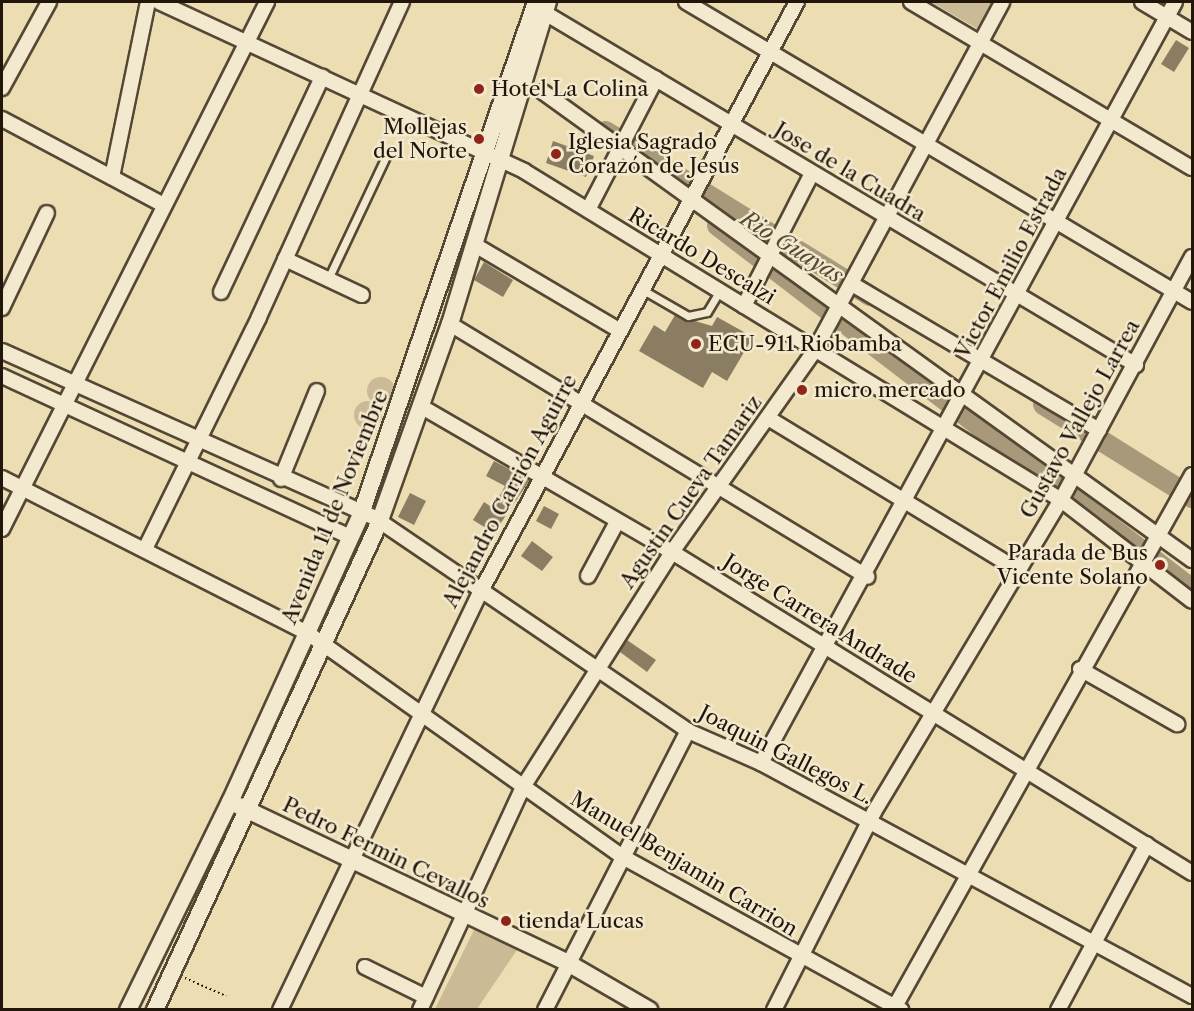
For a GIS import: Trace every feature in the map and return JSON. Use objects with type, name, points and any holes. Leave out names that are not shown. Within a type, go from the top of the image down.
[{"type":"street","points":[[2,88],[49,2]]},
{"type":"street","points":[[112,177],[148,2]]},
{"type":"street","name":"Ricardo Descalzi","points":[[159,2],[494,159],[588,210],[661,257],[1061,500],[1192,601]]},
{"type":"street","points":[[2,528],[72,384],[267,2]]},
{"type":"street","points":[[146,547],[285,259],[402,2]]},
{"type":"street","points":[[686,2],[1192,302]]},
{"type":"street","name":"Alejandro Carrión Aguirre","points":[[280,1010],[348,861],[481,591],[797,2]]},
{"type":"street","points":[[911,2],[1192,168]]},
{"type":"street","name":"Agustin Cueva Tamariz","points":[[423,1003],[522,787],[672,552],[816,350],[1002,2]]},
{"type":"street","points":[[1142,2],[1192,32]]},
{"type":"street","name":"Victor Emilio Estrada","points":[[761,763],[867,577],[1174,2]]},
{"type":"street","name":"Jose de la Cuadra","points":[[543,5],[731,125],[1136,365]]},
{"type":"street","name":"Avenida 11 de Noviembre","points":[[128,1010],[309,634],[361,514],[494,159],[543,5]]},
{"type":"street","points":[[221,292],[322,77]]},
{"type":"street","points":[[588,210],[656,79]]},
{"type":"street","points":[[1192,549],[543,92],[1192,560]]},
{"type":"street","points":[[2,119],[164,205]]},
{"type":"street","name":"Avenida 11 de Noviembre","points":[[155,1010],[249,812],[379,523],[422,407],[475,245],[494,159]]},
{"type":"street","points":[[744,306],[812,173]]},
{"type":"street","points":[[2,308],[47,213]]},
{"type":"street","points":[[475,245],[619,330]]},
{"type":"street","name":"Gustavo Vallejo Larrea","points":[[774,1010],[870,820],[931,712],[1061,500],[1136,365],[1192,257]]},
{"type":"street","points":[[285,259],[362,295]]},
{"type":"street","points":[[852,284],[982,364],[1099,430]]},
{"type":"street","points":[[450,324],[867,577]]},
{"type":"street","name":"Joaquin Gallegos L.","points":[[2,351],[379,523],[688,731],[761,763],[870,820],[1192,996]]},
{"type":"street","points":[[2,376],[187,464],[351,537]]},
{"type":"street","points":[[281,478],[317,391]]},
{"type":"street","name":"Jorge Carrera Andrade","points":[[422,407],[672,552],[1192,873]]},
{"type":"street","points":[[768,418],[1018,570]]},
{"type":"street","points":[[897,1008],[1024,769],[1192,475]]},
{"type":"street","name":"Manuel Benjamin Carrion","points":[[2,478],[146,547],[309,634],[621,856],[802,958],[897,1008]]},
{"type":"street","points":[[588,576],[617,522]]},
{"type":"street","points":[[1080,669],[1177,724]]},
{"type":"street","points":[[545,1010],[621,856],[688,731]]},
{"type":"street","name":"Pedro Fermin Cevallos","points":[[230,802],[463,916],[568,963],[649,1010]]},
{"type":"street","points":[[1058,1010],[1092,942],[1147,844]]},
{"type":"street","points":[[151,962],[172,972]]},
{"type":"street","points":[[365,968],[423,1003]]},
{"type":"lane","points":[[328,279],[387,152]]},
{"type":"lane","points":[[643,290],[694,316],[706,312],[719,292]]},
{"type":"path","points":[[172,972],[226,996]]},
{"type":"shaded area","points":[[931,2],[994,2],[978,29]]},
{"type":"shaded area","points":[[381,377],[391,381],[395,391],[391,401],[381,405],[371,401],[367,391],[371,381]]},
{"type":"shaded area","points":[[368,401],[378,405],[382,415],[378,425],[368,429],[358,425],[354,415],[358,405]]},
{"type":"shaded area","points":[[474,930],[517,950],[477,1009],[435,1009]]},
{"type":"building","points":[[1176,40],[1189,48],[1174,72],[1161,64]]},
{"type":"building","points":[[553,141],[594,156],[586,177],[546,163]]},
{"type":"building","points":[[484,262],[513,280],[503,297],[474,280]]},
{"type":"building","name":"ECU-911 Riobamba","points":[[675,315],[712,326],[717,317],[753,337],[727,381],[712,372],[703,388],[639,351],[654,325],[665,332]]},
{"type":"building","points":[[494,461],[530,480],[494,533],[473,520],[484,502],[493,508],[505,486],[486,476]]},
{"type":"building","points":[[410,493],[426,501],[414,525],[398,517]]},
{"type":"building","points":[[544,506],[559,514],[551,529],[536,521]]},
{"type":"building","points":[[532,541],[553,557],[542,571],[521,556]]},
{"type":"building","points":[[627,640],[656,660],[647,672],[620,652]]},
{"type":"waterway","name":"Rio Guayas","points":[[605,131],[869,295]]},
{"type":"waterway","name":"Rio Guayas","points":[[717,225],[1192,589]]},
{"type":"waterway","name":"Rio Guayas","points":[[1043,404],[1192,497]]},
{"type":"place","name":"Hotel La Colina","points":[[479,89]]},
{"type":"place","name":"Mollejas del Norte","points":[[479,139]]},
{"type":"place","name":"Iglesia Sagrado Corazón de Jesús","points":[[556,154]]},
{"type":"place","name":"ECU-911 Riobamba","points":[[696,344]]},
{"type":"place","name":"micro mercado","points":[[802,390]]},
{"type":"place","name":"Parada de Bus Vicente Solano","points":[[1160,565]]},
{"type":"place","name":"tienda Lucas","points":[[506,921]]}]
